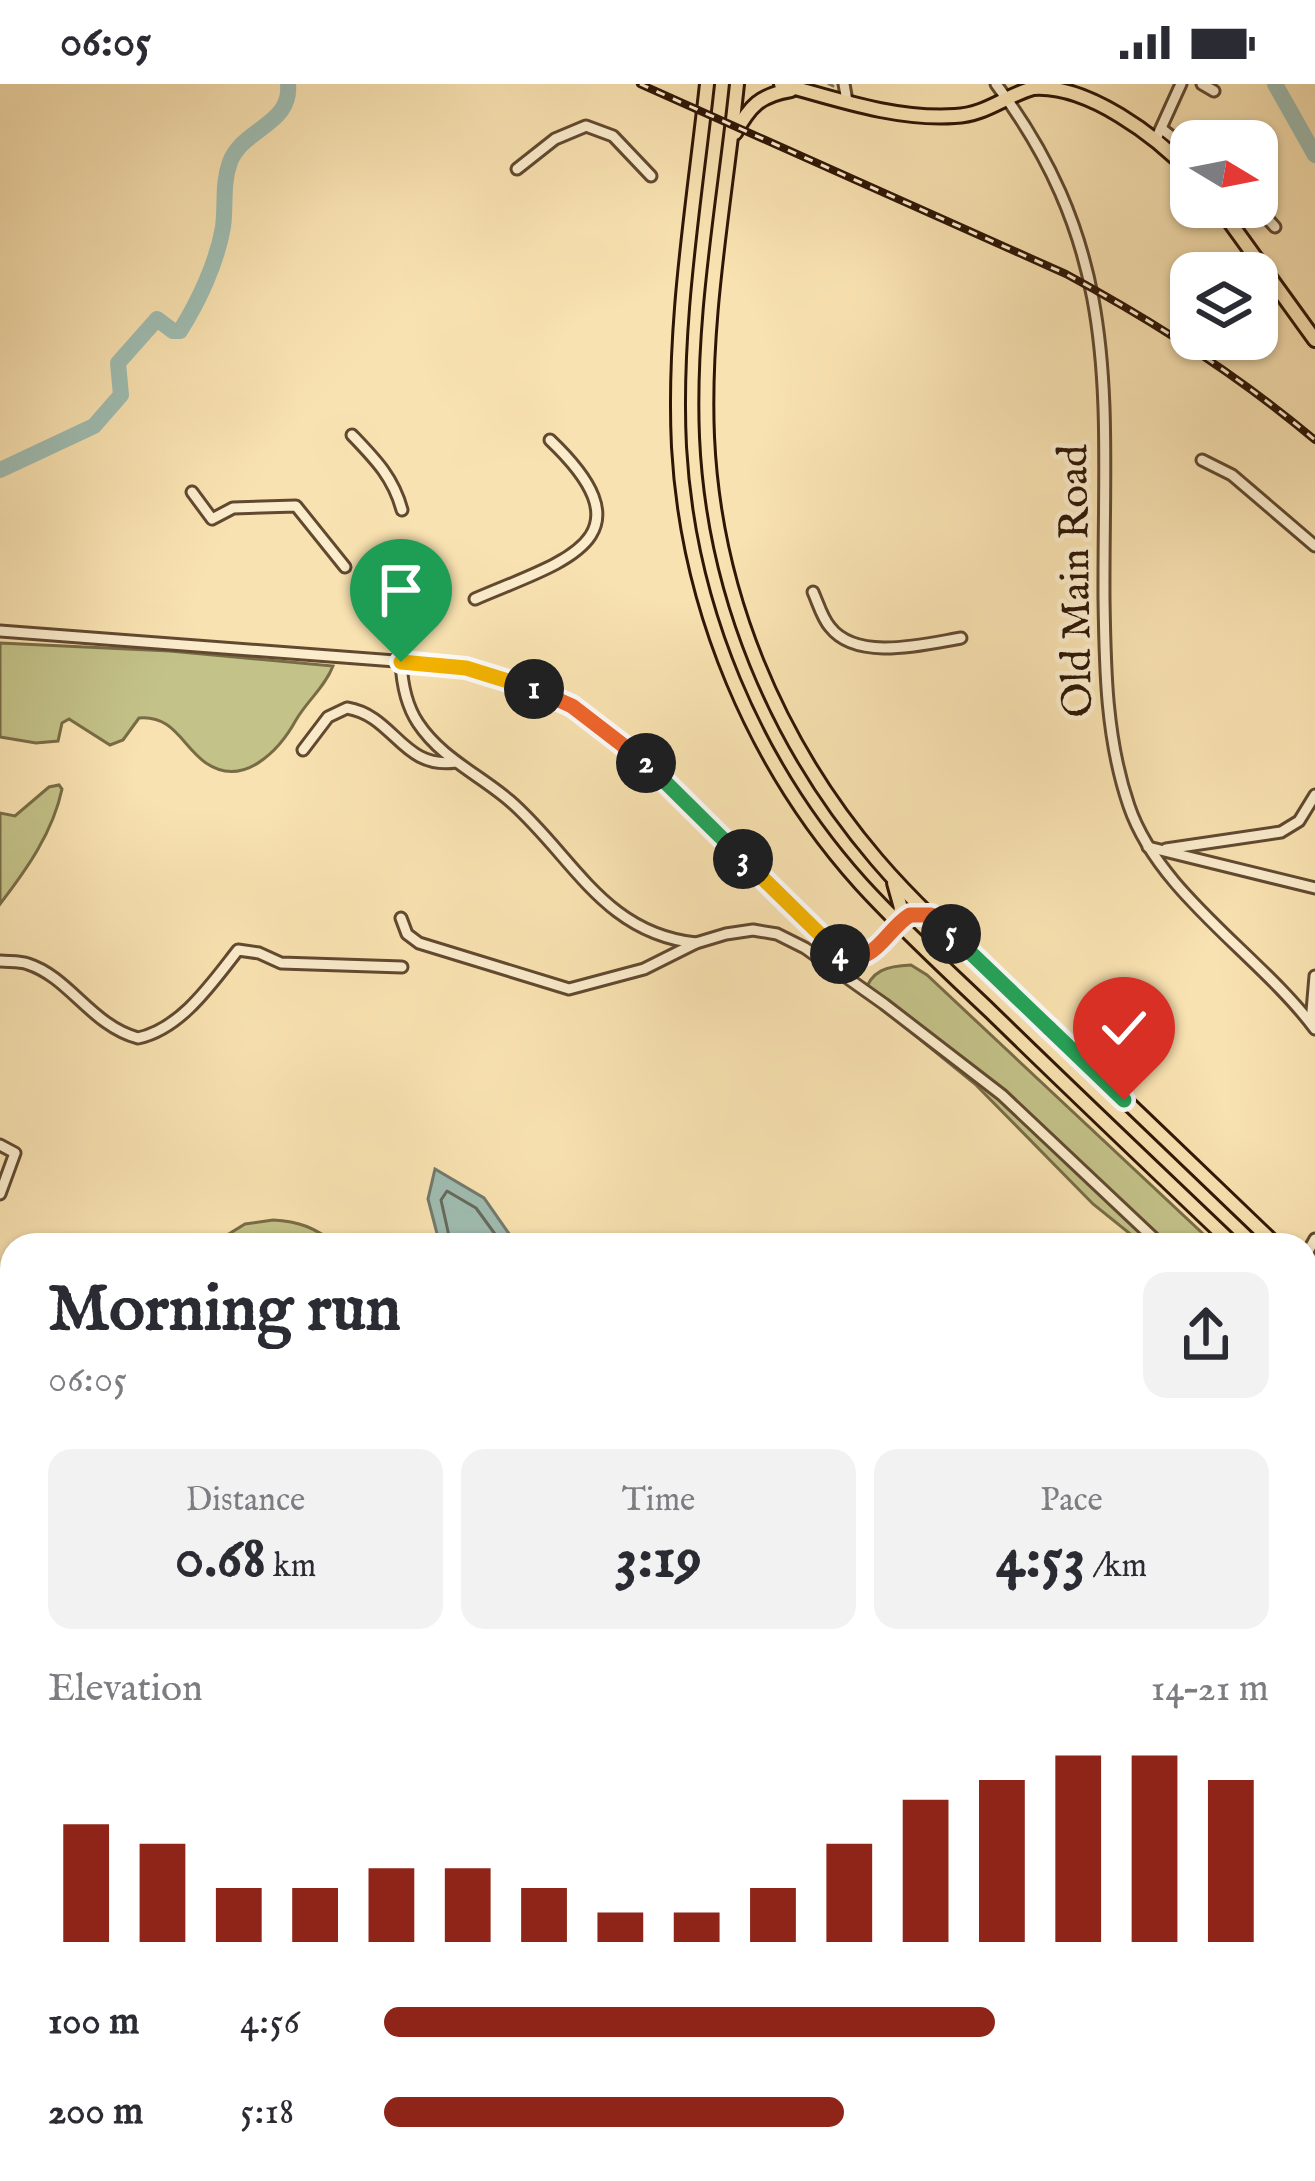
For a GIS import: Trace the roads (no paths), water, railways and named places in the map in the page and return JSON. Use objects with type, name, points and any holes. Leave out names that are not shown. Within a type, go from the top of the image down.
[{"type":"main road","points":[[706,84],[678,381],[682,482],[699,574],[731,676],[765,747],[816,828],[898,923],[1221,1233]]},
{"type":"main road","points":[[737,84],[706,397],[710,474],[728,574],[756,662],[797,748],[832,802],[892,877],[1263,1233]]},
{"type":"main road","points":[[781,84],[904,113],[953,117],[973,114],[1036,87],[1058,85],[1129,117],[1159,134],[1170,147]]},
{"type":"main road","points":[[731,141],[748,109],[760,98],[795,86]]},
{"type":"main road","points":[[1234,228],[1315,340]]},
{"type":"main road","points":[[892,877],[901,908],[898,923]]},
{"type":"main road","points":[[898,923],[910,915],[931,915]]},
{"type":"street","points":[[844,84],[847,101]]},
{"type":"street","name":"Old Main Road","points":[[996,84],[1036,140],[1065,200],[1087,263],[1097,315],[1107,424],[1108,711],[1129,805],[1148,847],[1187,894],[1260,965],[1313,1026]]},
{"type":"street","points":[[1170,140],[1159,134],[1180,84]]},
{"type":"street","points":[[1202,84],[1214,92]]},
{"type":"street","points":[[517,169],[566,133],[586,126],[622,145],[651,176]]},
{"type":"street","points":[[352,436],[385,470],[402,510]]},
{"type":"street","points":[[475,599],[555,564],[594,535],[598,522],[593,496],[584,477],[550,440]]},
{"type":"street","points":[[1202,460],[1232,475],[1315,546]]},
{"type":"street","points":[[192,492],[212,519],[233,508],[296,506],[345,568]]},
{"type":"street","points":[[813,592],[829,626],[839,636],[865,646],[961,638]]},
{"type":"street","points":[[0,631],[401,662],[492,674],[542,692],[587,716],[634,751],[846,957],[869,954],[898,923]]},
{"type":"street","points":[[401,662],[410,710],[424,731],[515,806],[593,893],[632,922],[668,940],[696,943],[752,930],[777,934],[805,948],[1002,1095],[1148,1233]]},
{"type":"street","points":[[303,750],[328,717],[347,708],[370,716],[422,761],[456,762]]},
{"type":"street","points":[[1166,849],[1281,832],[1299,820],[1315,795]]},
{"type":"street","points":[[1148,847],[1315,888]]},
{"type":"street","points":[[401,919],[407,934],[419,943],[562,988],[599,983],[674,957],[696,943]]},
{"type":"street","points":[[668,940],[674,957]]},
{"type":"street","points":[[0,961],[27,964],[50,975],[104,1023],[138,1038],[156,1032],[194,1004],[238,950],[281,963],[402,967]]},
{"type":"street","points":[[1313,1026],[1315,976]]},
{"type":"street","points":[[0,1145],[15,1153],[0,1194]]},
{"type":"water","points":[[435,1169],[484,1198],[509,1233],[437,1233],[428,1199]]},
{"type":"waterway","points":[[0,470],[94,426],[121,395],[118,363],[157,319],[180,331],[216,254],[230,162],[245,141],[282,109],[288,84]]},
{"type":"waterway","points":[[829,84],[833,86]]},
{"type":"waterway","points":[[1275,84],[1315,155]]},
{"type":"railway","points":[[640,84],[1066,274],[1195,351],[1315,440]]}]
